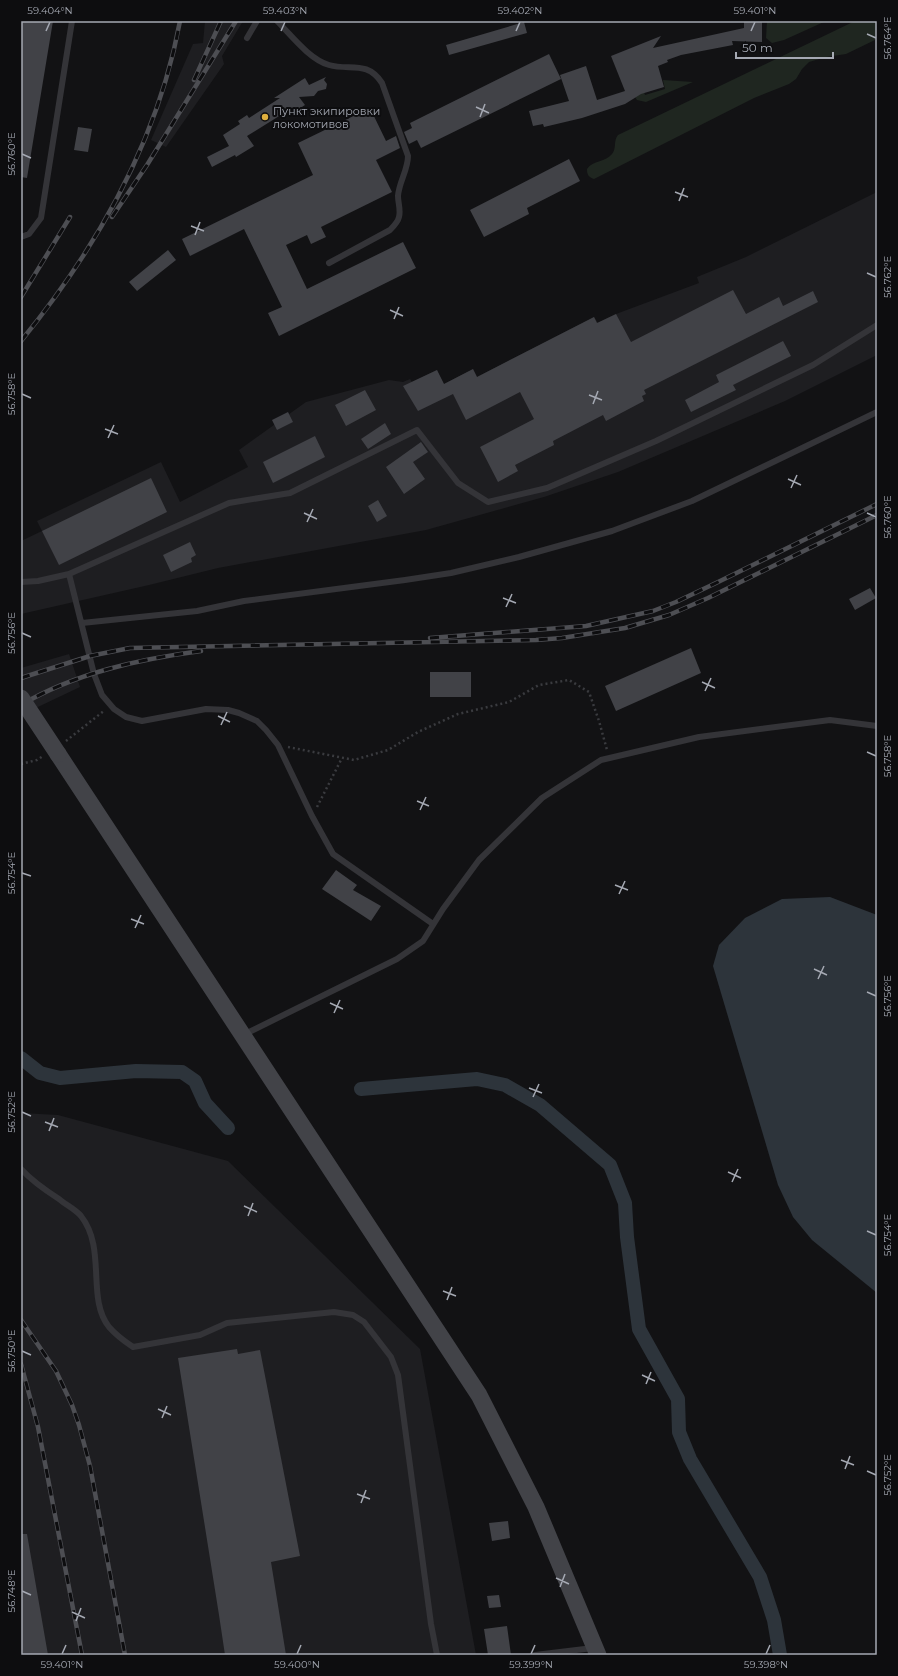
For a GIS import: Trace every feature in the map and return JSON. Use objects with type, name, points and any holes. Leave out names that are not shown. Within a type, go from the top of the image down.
[{"type":"street","points":[[21,698],[479,1395],[536,1507],[597,1652]]},
{"type":"lane","points":[[21,237],[29,234],[41,218],[72,21]]},
{"type":"lane","points":[[247,38],[257,21]]},
{"type":"lane","points":[[277,21],[308,52],[321,62],[329,65],[361,68],[375,74],[382,83],[408,156],[407,169],[398,193],[400,212],[396,224],[390,230],[329,262]]},
{"type":"lane","points":[[21,582],[43,580],[69,574],[229,503],[290,493],[417,430],[458,483],[488,502],[547,488],[656,441],[813,365],[877,325]]},
{"type":"lane","points":[[82,623],[197,611],[244,601],[451,573],[519,558],[612,531],[692,501],[877,412]]},
{"type":"lane","points":[[69,574],[98,686],[108,702],[120,714],[134,720],[149,721],[206,709],[228,710],[257,721],[278,745],[312,816],[333,854],[433,924]]},
{"type":"lane","points":[[243,1034],[397,959],[423,941],[433,924],[479,860],[542,798],[601,760],[699,737],[830,720],[877,726]]},
{"type":"lane","points":[[21,1169],[37,1184],[81,1216],[94,1245],[98,1298],[108,1326],[132,1347],[200,1335],[227,1323],[334,1312],[353,1315],[364,1322],[391,1357],[398,1375],[431,1624],[437,1655]]},
{"type":"lane","points":[[535,1655],[597,1652]]},
{"type":"path","points":[[278,745],[354,760],[388,750],[418,732],[458,714],[509,702],[539,685],[568,680],[589,692],[599,720],[609,758]]},
{"type":"path","points":[[21,764],[37,760],[56,751],[105,710]]},
{"type":"path","points":[[312,816],[342,758]]},
{"type":"shaded area","points":[[205,21],[243,21],[222,56],[224,64],[166,147],[151,140],[193,44],[203,43]]},
{"type":"shaded area","points":[[767,21],[826,21],[784,40],[772,43],[766,38]]},
{"type":"shaded area","points":[[855,21],[877,21],[877,39],[846,54],[826,57],[809,62],[802,69],[796,79],[789,84],[754,98],[594,179],[588,175],[587,169],[590,166],[612,154],[618,135]]},
{"type":"shaded area","points":[[663,80],[693,82],[646,102],[637,100],[633,94],[641,81],[645,95],[665,89]]},
{"type":"shaded area","points":[[877,192],[877,355],[785,401],[618,472],[544,497],[426,530],[218,568],[21,614],[21,541],[42,531],[37,521],[161,462],[180,502],[248,467],[239,450],[306,402],[389,380],[403,382],[410,379],[412,382],[437,370],[444,384],[473,369],[477,377],[594,317],[598,323],[616,314],[699,283],[697,277],[746,257]]},
{"type":"shaded area","points":[[69,654],[80,687],[21,715],[21,668]]},
{"type":"shaded area","points":[[830,897],[877,915],[877,1293],[812,1240],[793,1217],[778,1185],[713,966],[719,945],[745,918],[782,899]]},
{"type":"shaded area","points":[[21,1113],[58,1115],[228,1161],[420,1349],[476,1655],[21,1655]]},
{"type":"building","points":[[21,21],[53,21],[27,178],[21,177]]},
{"type":"building","points":[[744,21],[762,21],[762,42],[732,41],[733,45],[681,55],[667,60],[668,62],[658,66],[664,87],[641,94],[625,104],[582,118],[544,127],[543,124],[533,126],[529,111],[569,101],[560,75],[586,66],[597,100],[625,91],[611,56],[661,36],[653,48],[744,28]]},
{"type":"building","points":[[524,22],[527,33],[449,55],[446,45]]},
{"type":"building","points":[[549,54],[561,79],[421,148],[417,140],[409,144],[404,132],[412,128],[410,123]]},
{"type":"building","name":"Пункт экипировки локомотивов","points":[[326,77],[324,80],[327,84],[326,89],[318,91],[314,96],[299,97],[305,105],[294,112],[292,108],[247,136],[254,146],[236,157],[235,155],[212,167],[207,157],[229,146],[223,135],[240,124],[238,121],[247,115],[249,118],[280,98],[274,98],[305,78],[309,85]]},
{"type":"building","points":[[370,108],[386,141],[396,136],[400,148],[376,160],[392,192],[321,227],[326,237],[311,244],[307,235],[286,245],[307,289],[403,242],[416,268],[279,336],[268,313],[282,307],[244,229],[190,256],[182,239],[313,175],[298,143]]},
{"type":"building","points":[[78,127],[92,129],[88,152],[74,150]]},
{"type":"building","points":[[569,159],[580,181],[527,208],[529,214],[484,237],[470,210]]},
{"type":"building","points":[[168,250],[176,260],[137,291],[129,282]]},
{"type":"building","points":[[733,290],[746,314],[779,297],[783,306],[813,291],[818,302],[644,390],[646,394],[642,396],[644,401],[606,421],[603,415],[553,441],[554,445],[515,465],[518,471],[498,482],[480,447],[534,419],[520,392],[466,420],[453,394],[418,411],[403,386],[437,370],[444,384],[473,369],[477,377],[594,317],[597,323],[616,314],[631,342]]},
{"type":"building","points":[[783,341],[791,356],[733,385],[736,390],[691,412],[685,400],[719,382],[716,375]]},
{"type":"building","points":[[365,390],[376,410],[346,426],[335,405]]},
{"type":"building","points":[[288,412],[293,422],[277,430],[272,420]]},
{"type":"building","points":[[385,423],[391,434],[368,449],[361,439]]},
{"type":"building","points":[[315,436],[325,457],[273,483],[263,462]]},
{"type":"building","points":[[421,442],[428,452],[413,462],[425,479],[404,494],[386,467]]},
{"type":"building","points":[[151,478],[167,512],[59,565],[42,531]]},
{"type":"building","points":[[378,500],[387,516],[377,522],[368,506]]},
{"type":"building","points":[[190,542],[196,555],[191,558],[192,562],[171,572],[163,555]]},
{"type":"building","points":[[870,588],[876,598],[855,610],[849,599]]},
{"type":"building","points":[[691,648],[701,673],[616,711],[605,686]]},
{"type":"building","points":[[430,672],[471,672],[471,697],[430,697]]},
{"type":"building","points":[[336,870],[357,885],[353,890],[381,906],[371,921],[322,889]]},
{"type":"building","points":[[237,1349],[238,1354],[260,1350],[300,1556],[271,1562],[286,1655],[225,1655],[178,1358]]},
{"type":"building","points":[[508,1521],[510,1538],[492,1541],[489,1523]]},
{"type":"building","points":[[21,1534],[27,1534],[48,1655],[23,1655],[21,1642]]},
{"type":"building","points":[[499,1595],[501,1607],[489,1608],[487,1596]]},
{"type":"building","points":[[507,1626],[511,1655],[488,1655],[484,1629]]},
{"type":"waterway","points":[[21,1058],[40,1073],[60,1078],[136,1071],[182,1072],[195,1081],[205,1103],[228,1128]]},
{"type":"waterway","points":[[361,1089],[477,1079],[505,1085],[540,1105],[610,1165],[625,1203],[627,1237],[639,1329],[678,1399],[679,1432],[690,1459],[760,1577],[774,1620],[780,1655]]},
{"type":"railway","points":[[21,341],[75,268],[121,191],[157,108],[170,65],[180,21]]},
{"type":"railway","points":[[194,80],[221,21]]},
{"type":"railway","points":[[112,217],[147,165],[236,21]]},
{"type":"railway","points":[[21,297],[70,217]]},
{"type":"railway","points":[[430,638],[586,626],[653,611],[716,583],[877,504]]},
{"type":"railway","points":[[21,678],[90,656],[130,648],[536,640],[562,638],[625,628],[669,615],[708,598],[877,515]]},
{"type":"railway","points":[[21,705],[63,684],[108,669],[155,658],[201,651]]},
{"type":"railway","points":[[21,1320],[56,1371],[72,1405],[79,1425],[90,1466],[125,1655]]},
{"type":"railway","points":[[21,1364],[38,1427],[82,1655]]},
{"type":"place","name":"Пункт экипировки локомотивов","points":[[265,117]]}]
